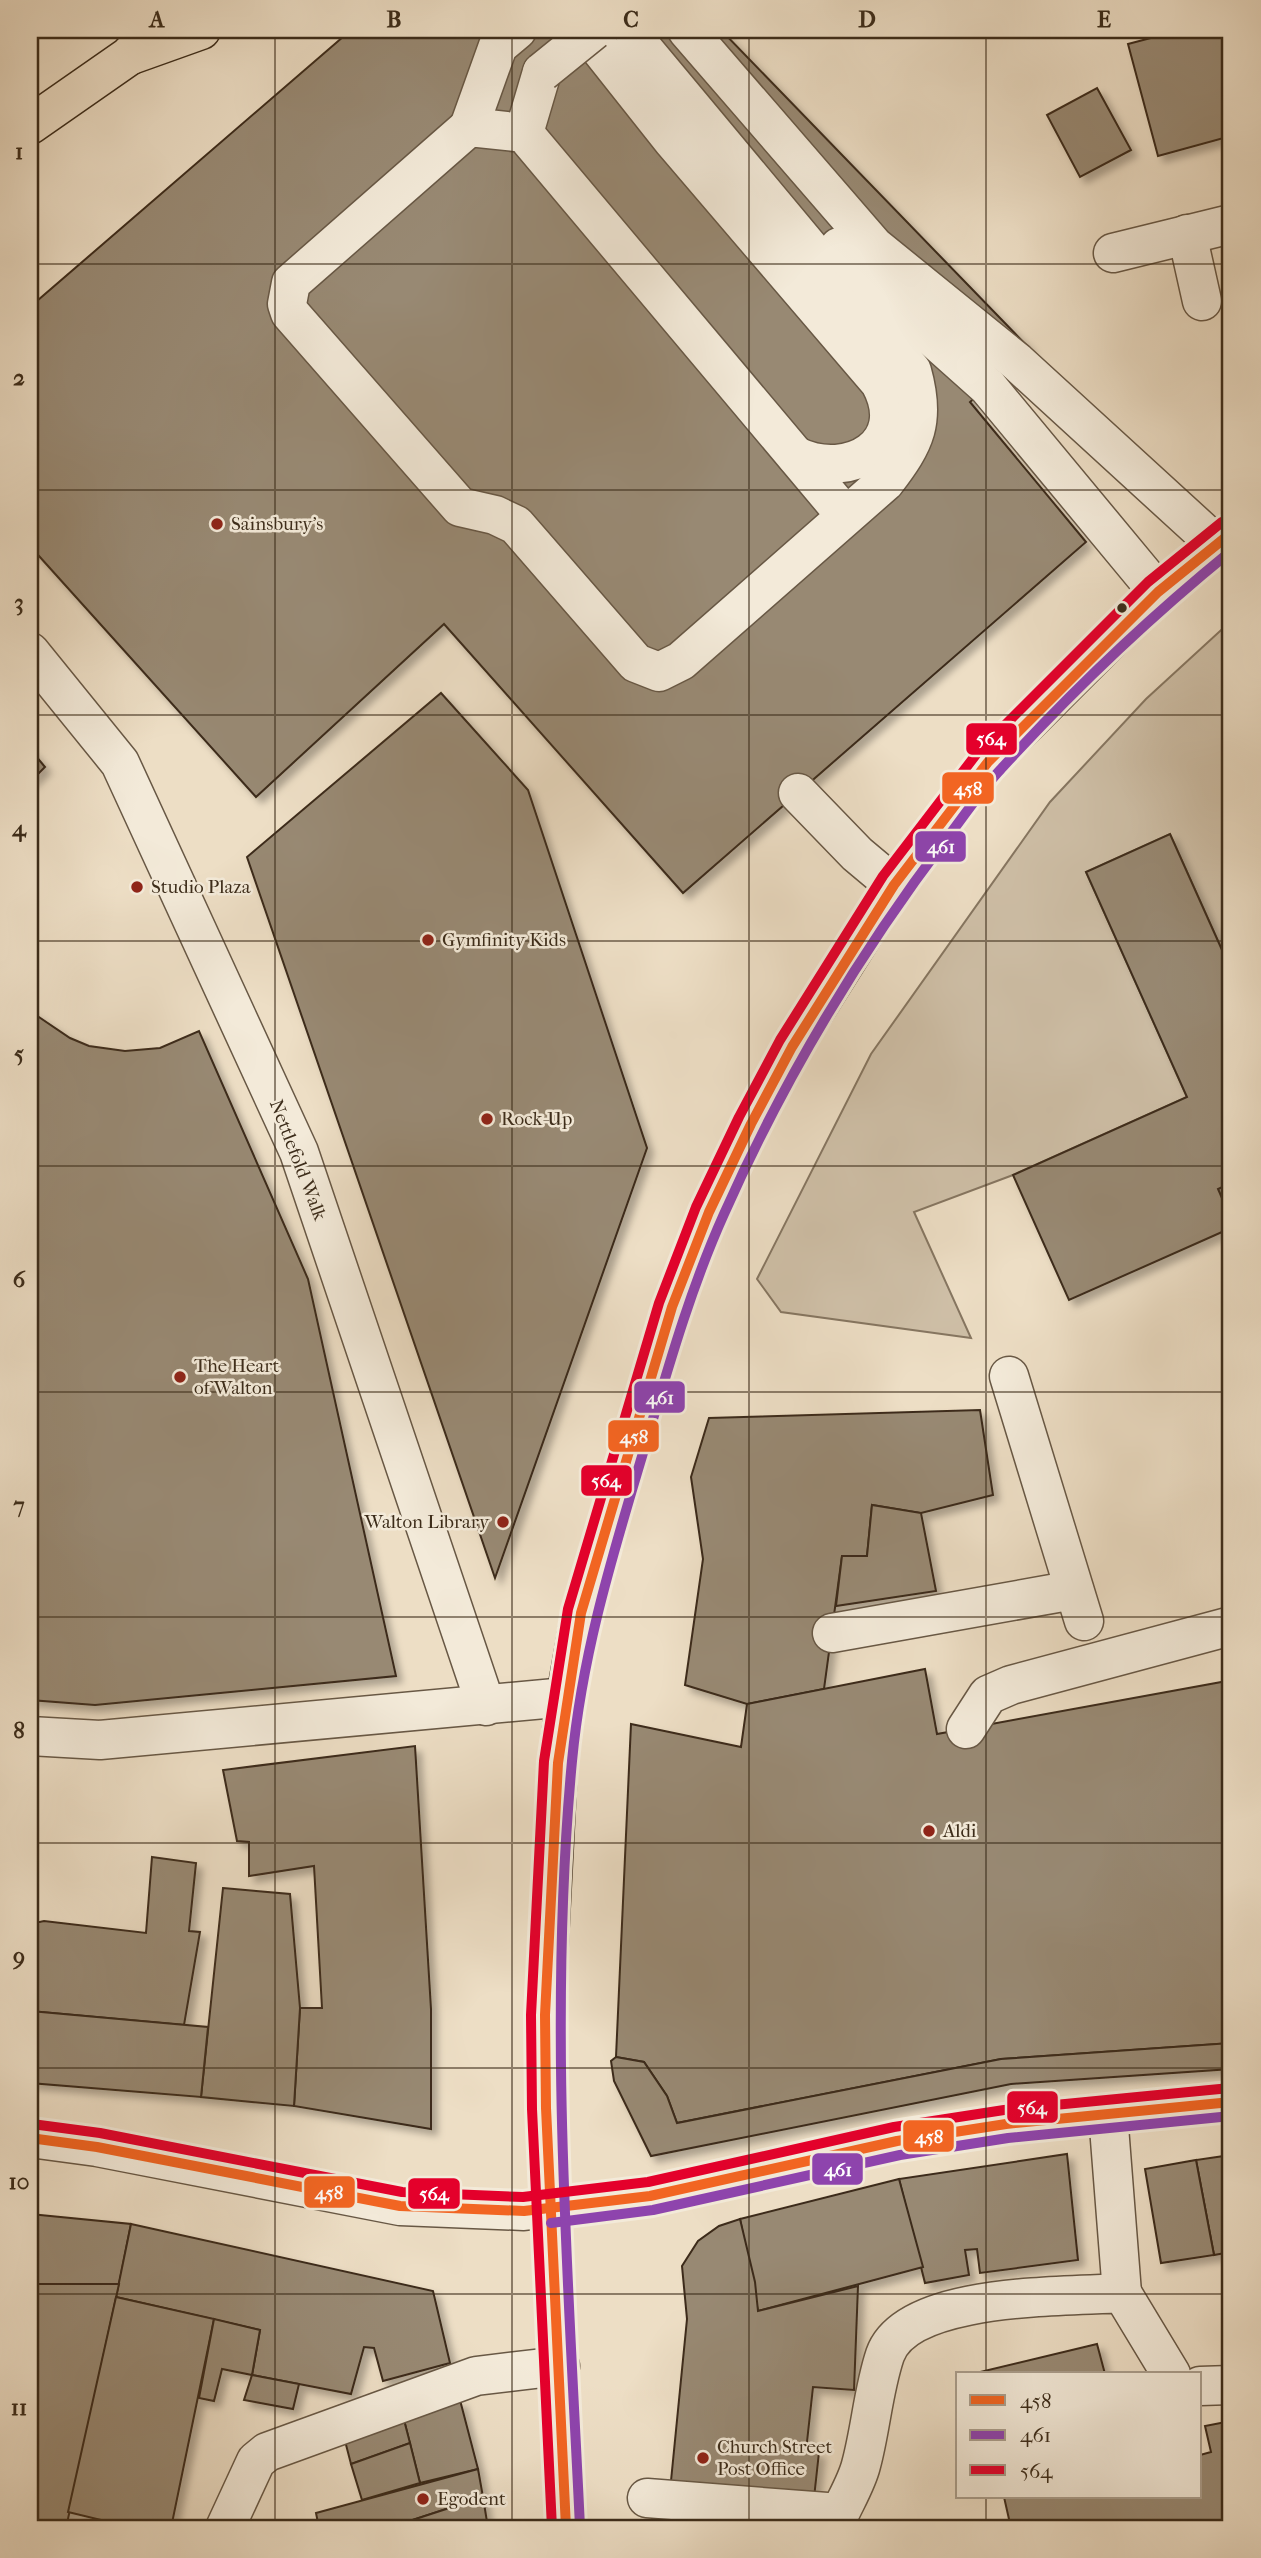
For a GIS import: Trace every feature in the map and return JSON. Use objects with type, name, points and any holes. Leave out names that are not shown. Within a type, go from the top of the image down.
[{"type":"main road","points":[[30,124],[141,43],[201,30]]},
{"type":"main road","points":[[566,2528],[560,2366],[549,2209],[545,2015],[558,1763],[581,1613],[672,1307],[709,1212],[792,1047],[894,884],[988,762],[1158,592],[1224,539]]},
{"type":"street","points":[[517,30],[498,46],[469,127],[299,275],[291,283],[287,304],[290,313],[460,508],[495,515],[516,525],[636,663],[659,672],[681,661],[885,482],[903,459],[918,430],[920,401],[912,372],[640,45],[634,30]]},
{"type":"street","points":[[585,30],[673,141],[880,383],[888,398],[889,415],[885,436],[870,453],[854,463],[834,465],[814,464],[796,456]]},
{"type":"street","points":[[524,133],[542,72],[594,30]]},
{"type":"street","points":[[634,30],[656,42],[737,110],[874,246],[1017,362],[1224,539]]},
{"type":"street","points":[[687,30],[737,110],[868,280],[988,387],[1158,592]]},
{"type":"street","points":[[469,127],[524,133],[846,516]]},
{"type":"street","points":[[1112,253],[1231,223]]},
{"type":"street","points":[[1187,234],[1202,300]]},
{"type":"street","name":"Nettlefold Walk","points":[[30,652],[120,763],[299,1152],[486,1706]]},
{"type":"street","points":[[798,793],[857,854],[894,884]]},
{"type":"street","points":[[832,1633],[1079,1606],[1009,1376]]},
{"type":"street","points":[[966,1729],[988,1695],[1011,1685],[1231,1626]]},
{"type":"street","points":[[30,1736],[100,1740],[566,1697]]},
{"type":"street","points":[[30,2138],[97,2147],[400,2206],[524,2211],[650,2196],[897,2141],[1006,2124],[1231,2102]]},
{"type":"street","points":[[1108,2114],[1122,2293],[1170,2372]]},
{"type":"street","points":[[647,2498],[839,2513],[861,2467],[876,2385],[886,2351],[911,2324],[978,2303],[1122,2293]]},
{"type":"street","points":[[225,2528],[256,2461],[267,2452],[476,2376],[560,2366]]},
{"type":"street","points":[[1202,2386],[1231,2385]]},
{"type":"shaded area","points":[[1231,621],[1231,970],[1170,834],[1086,872],[1187,1097],[1013,1175],[914,1212],[971,1338],[781,1312],[757,1279],[871,1054],[1050,802],[1146,699]]},
{"type":"shaded area","points":[[1231,1183],[1231,1215],[1218,1189]]},
{"type":"building","points":[[351,30],[721,30],[1030,349],[970,402],[1086,542],[683,893],[444,624],[256,797],[30,546],[30,307]]},
{"type":"building","points":[[1181,30],[1224,30],[1231,58],[1231,136],[1158,156],[1128,44]]},
{"type":"building","points":[[1097,88],[1131,150],[1080,177],[1047,115]]},
{"type":"building","points":[[441,693],[528,790],[647,1148],[495,1578],[247,857]]},
{"type":"building","points":[[30,749],[45,767],[30,782]]},
{"type":"building","points":[[1170,834],[1231,970],[1231,1183],[1218,1189],[1231,1219],[1231,1228],[1069,1300],[1013,1175],[1187,1097],[1086,872]]},
{"type":"building","name":"The Heart of Walton","points":[[30,1011],[70,1038],[89,1046],[125,1051],[160,1048],[199,1031],[308,1279],[396,1676],[95,1705],[30,1700]]},
{"type":"building","points":[[980,1410],[993,1495],[921,1513],[872,1505],[867,1556],[842,1556],[824,1689],[747,1704],[685,1685],[703,1559],[691,1477],[709,1418]]},
{"type":"building","points":[[872,1505],[921,1513],[936,1591],[836,1606],[842,1556],[867,1556]]},
{"type":"building","name":"Aldi","points":[[925,1669],[937,1734],[1227,1681],[1231,1747],[1231,2043],[1001,2059],[677,2123],[667,2096],[644,2062],[616,2057],[631,1724],[741,1747],[747,1704]]},
{"type":"building","points":[[415,1746],[431,2009],[431,2129],[294,2106],[300,2008],[322,2008],[314,1866],[249,1876],[249,1842],[237,1841],[223,1770]]},
{"type":"building","points":[[152,1857],[196,1863],[189,1931],[200,1932],[184,2025],[30,2011],[30,1924],[44,1921],[146,1933]]},
{"type":"building","points":[[223,1888],[290,1894],[300,2008],[294,2106],[201,2097]]},
{"type":"building","points":[[30,2011],[208,2027],[201,2097],[30,2083]]},
{"type":"building","points":[[1231,2043],[1231,2069],[1011,2084],[651,2156],[614,2081],[611,2061],[616,2057],[644,2062],[667,2096],[677,2123],[1001,2059]]},
{"type":"building","points":[[1067,2154],[1078,2260],[980,2273],[977,2249],[965,2250],[969,2275],[925,2283],[899,2179]]},
{"type":"building","points":[[1231,2155],[1231,2252],[1214,2255],[1196,2160]]},
{"type":"building","points":[[1196,2160],[1214,2255],[1161,2263],[1145,2169]]},
{"type":"building","points":[[899,2179],[923,2267],[758,2311],[740,2219]]},
{"type":"building","points":[[30,2214],[131,2224],[119,2284],[30,2284]]},
{"type":"building","points":[[740,2219],[755,2282],[758,2311],[858,2286],[854,2390],[813,2387],[806,2451],[819,2452],[814,2498],[670,2491],[687,2319],[682,2266],[698,2241],[719,2226]]},
{"type":"building","points":[[131,2224],[433,2291],[450,2363],[383,2381],[374,2348],[364,2347],[351,2394],[252,2375],[260,2330],[116,2297]]},
{"type":"building","points":[[30,2284],[119,2284],[66,2528],[30,2528]]},
{"type":"building","points":[[116,2297],[214,2319],[171,2528],[134,2528],[68,2512]]},
{"type":"building","points":[[214,2319],[260,2330],[252,2375],[222,2369],[214,2401],[199,2398]]},
{"type":"building","points":[[1097,2344],[1104,2372],[980,2372]]},
{"type":"building","points":[[252,2375],[299,2384],[293,2409],[244,2400]]},
{"type":"building","points":[[460,2400],[478,2469],[420,2483],[404,2420]]},
{"type":"building","points":[[404,2420],[410,2443],[351,2464],[344,2437]]},
{"type":"building","points":[[1231,2421],[1231,2528],[1011,2528],[1004,2498],[1202,2498],[1202,2454],[1211,2452],[1205,2426]]},
{"type":"building","points":[[410,2443],[420,2483],[362,2500],[351,2464]]},
{"type":"building","name":"Egodent","points":[[478,2469],[483,2497],[388,2528],[319,2528],[316,2513]]},
{"type":"building","points":[[483,2497],[488,2528],[388,2528]]},
{"type":"building","points":[[690,2516],[794,2528],[688,2528]]},
{"type":"transit line","name":"564","points":[[552,2528],[532,2109],[531,2015],[544,1761],[568,1609],[659,1303],[696,1207],[739,1117],[780,1040],[883,876],[978,752],[1148,582],[1222,522]]},
{"type":"transit line","name":"458","points":[[566,2528],[546,2108],[545,2015],[558,1763],[581,1613],[672,1307],[709,1212],[751,1124],[792,1047],[894,885],[988,762],[1158,592],[1231,533]]},
{"type":"transit line","name":"461","points":[[580,2527],[562,2144],[561,2049],[561,1953],[572,1761],[583,1684],[598,1610],[678,1337],[711,1244],[771,1115],[797,1067],[883,927],[987,785],[1028,740],[1141,628],[1231,551]]},
{"type":"transit line","name":"564","points":[[32,2124],[100,2133],[402,2192],[523,2197],[648,2182],[894,2127],[1004,2110],[1230,2088]]},
{"type":"transit line","name":"458","points":[[30,2138],[97,2147],[400,2206],[524,2211],[650,2196],[897,2141],[1006,2124],[1231,2102]]},
{"type":"transit line","name":"461","points":[[551,2223],[653,2210],[900,2155],[1008,2138],[1231,2116]]},
{"type":"place","name":"Sainsbury's","points":[[217,524]]},
{"type":"place","name":"Studio Plaza","points":[[137,887]]},
{"type":"place","name":"Gymfinity Kids","points":[[428,940]]},
{"type":"place","name":"Rock-Up","points":[[487,1119]]},
{"type":"place","name":"The Heart of Walton","points":[[180,1377]]},
{"type":"place","name":"Walton Library","points":[[503,1522]]},
{"type":"place","name":"Aldi","points":[[929,1831]]},
{"type":"place","name":"Church Street Post Office","points":[[703,2458]]},
{"type":"place","name":"Egodent","points":[[423,2499]]}]
